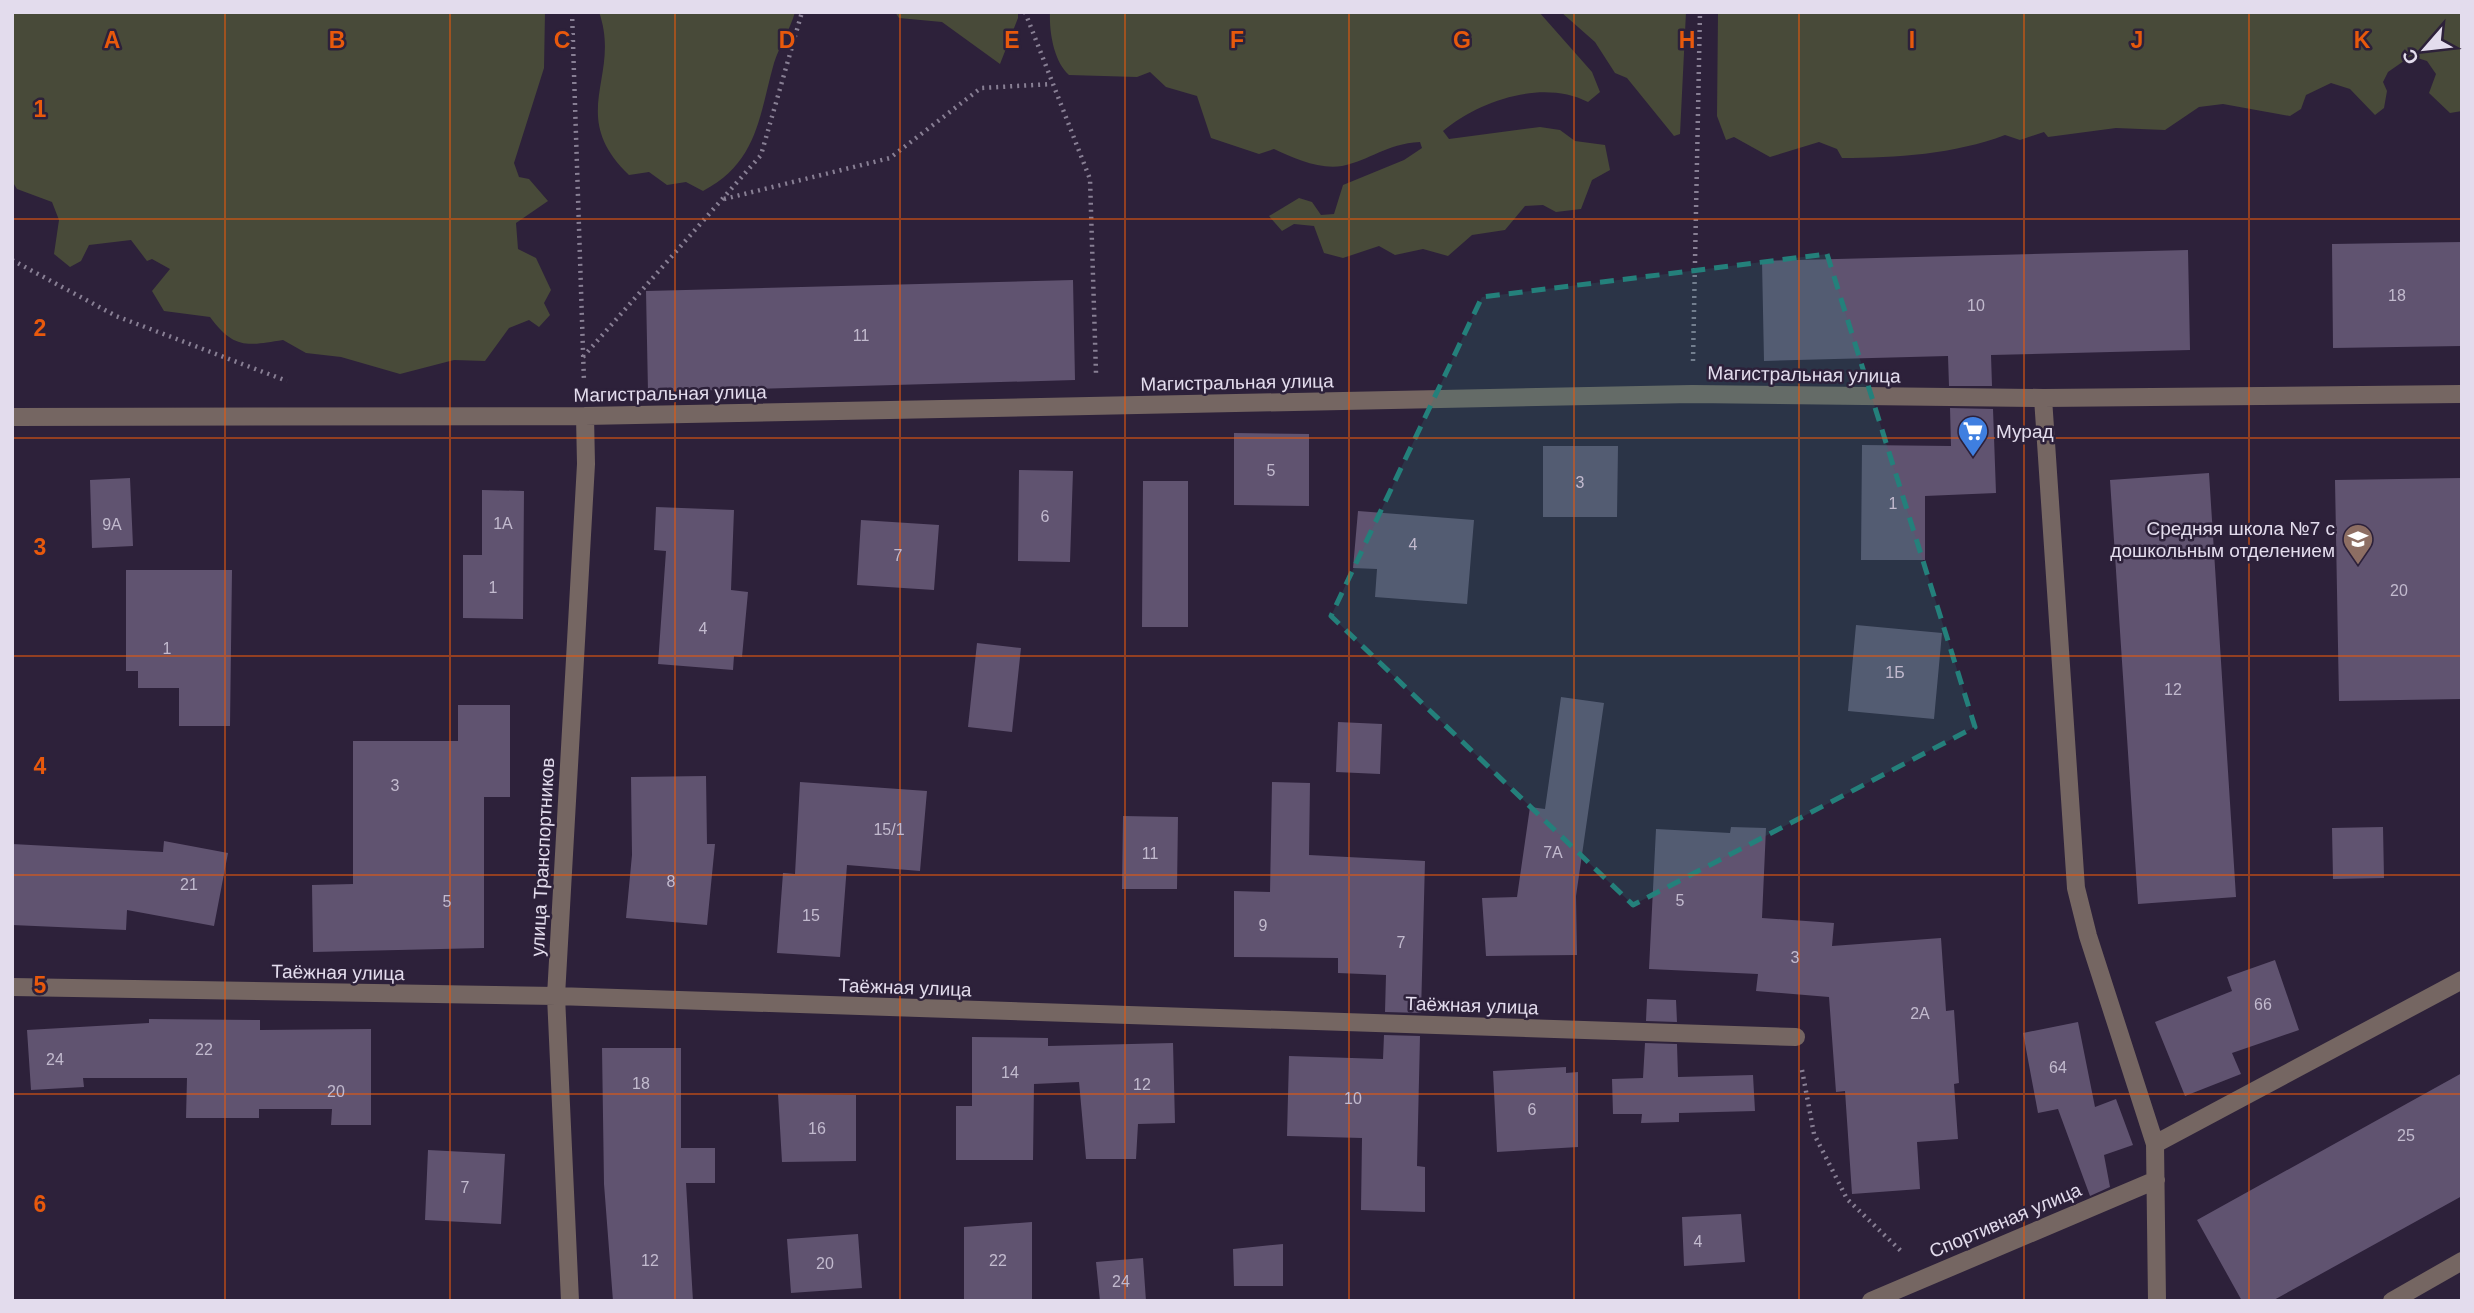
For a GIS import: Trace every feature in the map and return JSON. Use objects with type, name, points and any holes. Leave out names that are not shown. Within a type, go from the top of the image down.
[{"type":"street","name":"Магистральная улица","points":[[12,418],[585,416],[1692,394],[2043,398],[2462,394]]},
{"type":"street","points":[[2043,398],[2076,888],[2088,936],[2155,1144],[2157,1301]]},
{"type":"street","name":"улица Транспортников","points":[[570,1301],[556,996],[585,478],[585,416]]},
{"type":"street","points":[[2155,1144],[2462,980]]},
{"type":"street","name":"Таёжная улица","points":[[12,987],[556,996],[1796,1037]]},
{"type":"street","name":"Спортивная улица","points":[[1871,1301],[2156,1180]]},
{"type":"street","points":[[2392,1301],[2462,1261]]},
{"type":"path","points":[[572,12],[585,416]]},
{"type":"path","points":[[583,357],[761,155],[802,12]]},
{"type":"path","points":[[1025,12],[1090,179],[1097,406]]},
{"type":"path","points":[[1692,394],[1700,12]]},
{"type":"path","points":[[723,199],[890,158],[981,88],[1052,84]]},
{"type":"path","points":[[12,260],[116,316],[294,383]]},
{"type":"path","points":[[1796,1037],[1814,1134],[1847,1199],[1926,1276]]},
{"type":"highlighted area","points":[[1827,254],[1975,727],[1633,905],[1331,616],[1482,297]]},
{"type":"green space","points":[[12,12],[545,12],[544,68],[514,163],[519,177],[529,179],[548,201],[516,223],[518,249],[536,258],[551,290],[544,303],[550,315],[539,327],[529,320],[509,328],[485,361],[454,360],[400,374],[341,357],[306,353],[283,340],[242,343],[226,335],[210,317],[164,311],[152,291],[170,269],[152,259],[147,261],[131,240],[89,245],[81,261],[70,267],[54,254],[59,220],[52,202],[17,189],[12,181]]},
{"type":"green space","points":[[599,12],[795,12],[774,63],[754,136],[746,152],[721,179],[703,191],[686,182],[667,185],[649,172],[629,175],[611,153],[601,133],[598,114],[605,56]]},
{"type":"green space","points":[[895,12],[1018,12],[1018,18],[1000,64],[942,22],[899,18]]},
{"type":"green space","points":[[1050,12],[1539,12],[1592,72],[1600,92],[1588,102],[1552,92],[1512,96],[1475,110],[1443,131],[1449,139],[1540,127],[1560,130],[1575,141],[1605,145],[1610,170],[1592,180],[1581,209],[1556,212],[1543,205],[1525,206],[1505,230],[1472,235],[1448,256],[1423,249],[1395,255],[1379,246],[1343,258],[1324,253],[1314,226],[1294,224],[1282,231],[1269,216],[1299,198],[1312,202],[1321,215],[1334,214],[1343,185],[1404,160],[1422,148],[1420,142],[1397,146],[1334,167],[1307,162],[1274,149],[1259,154],[1211,138],[1197,96],[1166,87],[1150,72],[1137,77],[1069,75],[1054,46]]},
{"type":"green space","points":[[1561,12],[1686,12],[1680,134],[1674,136],[1627,78],[1615,73],[1595,42]]},
{"type":"green space","points":[[1718,12],[2462,12],[2462,111],[2450,113],[2429,93],[2436,74],[2427,61],[2411,56],[2388,72],[2383,82],[2387,91],[2384,108],[2375,115],[2350,89],[2331,83],[2306,95],[2301,109],[2290,116],[2223,104],[2199,107],[2165,130],[2116,128],[2048,137],[2044,132],[2020,140],[2005,135],[1946,151],[1883,157],[1842,158],[1837,149],[1819,142],[1770,157],[1734,137],[1726,140],[1717,116]]},
{"type":"building","points":[[2462,242],[2462,346],[2333,348],[2332,244]]},
{"type":"building","points":[[2188,250],[2190,350],[1991,355],[1992,386],[1949,386],[1948,356],[1764,361],[1762,261]]},
{"type":"building","points":[[1073,280],[1075,380],[648,392],[646,291]]},
{"type":"building","points":[[1950,408],[1993,409],[1996,493],[1925,496],[1925,560],[1861,560],[1862,445],[1951,446]]},
{"type":"building","points":[[1234,433],[1309,434],[1309,506],[1234,505]]},
{"type":"building","points":[[1543,446],[1618,446],[1617,517],[1543,517]]},
{"type":"building","points":[[1019,470],[1073,471],[1070,562],[1018,561]]},
{"type":"building","points":[[2209,473],[2236,897],[2138,904],[2110,480]]},
{"type":"building","points":[[130,478],[133,546],[92,548],[90,480]]},
{"type":"building","points":[[2462,478],[2462,699],[2339,701],[2335,480]]},
{"type":"building","points":[[1143,481],[1188,481],[1188,627],[1142,627]]},
{"type":"building","points":[[482,490],[524,491],[523,619],[463,618],[463,555],[482,555]]},
{"type":"building","points":[[656,507],[734,510],[731,590],[748,592],[742,657],[734,656],[733,670],[658,664],[666,551],[654,550]]},
{"type":"building","points":[[1358,511],[1474,520],[1467,604],[1375,597],[1377,569],[1353,568]]},
{"type":"building","points":[[861,520],[939,525],[934,590],[857,585]]},
{"type":"building","points":[[126,570],[232,570],[230,726],[179,726],[179,688],[138,688],[138,671],[126,671]]},
{"type":"building","points":[[1856,625],[1942,633],[1934,719],[1848,711]]},
{"type":"building","points":[[977,643],[1021,648],[1012,732],[968,727]]},
{"type":"building","points":[[1561,697],[1604,703],[1576,896],[1577,955],[1486,956],[1482,898],[1517,897],[1530,807],[1545,809]]},
{"type":"building","points":[[458,705],[510,705],[510,797],[484,797],[484,948],[313,952],[312,885],[353,884],[353,741],[458,741]]},
{"type":"building","points":[[1338,722],[1382,724],[1380,774],[1336,772]]},
{"type":"building","points":[[706,776],[707,844],[715,844],[707,925],[626,918],[632,855],[631,777]]},
{"type":"building","points":[[800,782],[927,791],[920,871],[847,865],[840,957],[777,953],[783,873],[795,874]]},
{"type":"building","points":[[1272,782],[1310,783],[1309,855],[1425,861],[1421,1013],[1385,1012],[1386,975],[1338,973],[1338,958],[1234,957],[1234,891],[1270,892]]},
{"type":"building","points":[[1123,816],[1178,817],[1177,889],[1122,889]]},
{"type":"building","points":[[1731,827],[1766,828],[1762,918],[1834,923],[1832,946],[1941,938],[1946,1011],[1954,1010],[1959,1083],[1954,1084],[1958,1139],[1917,1142],[1920,1189],[1852,1194],[1845,1091],[1836,1092],[1829,997],[1756,991],[1758,974],[1649,969],[1656,829],[1730,833]]},
{"type":"building","points":[[2383,827],[2384,878],[2333,879],[2332,828]]},
{"type":"building","points":[[164,841],[228,853],[214,926],[127,910],[126,930],[12,925],[12,844],[163,852]]},
{"type":"building","points":[[2275,960],[2299,1030],[2232,1053],[2241,1074],[2185,1096],[2155,1022],[2232,991],[2227,977]]},
{"type":"building","points":[[1647,999],[1676,1000],[1677,1022],[1646,1021]]},
{"type":"building","points":[[149,1019],[260,1020],[260,1030],[371,1029],[371,1125],[331,1125],[332,1109],[259,1109],[259,1118],[186,1118],[187,1078],[83,1078],[84,1087],[31,1090],[27,1030],[149,1023]]},
{"type":"building","points":[[2078,1022],[2095,1107],[2116,1099],[2133,1145],[2104,1155],[2110,1187],[2090,1196],[2058,1109],[2038,1113],[2023,1033]]},
{"type":"building","points":[[1384,1035],[1420,1036],[1417,1166],[1425,1167],[1425,1212],[1361,1210],[1362,1138],[1287,1136],[1289,1056],[1383,1059]]},
{"type":"building","points":[[972,1037],[1048,1038],[1048,1046],[1173,1043],[1175,1123],[1138,1124],[1136,1159],[1086,1159],[1079,1082],[1034,1084],[1033,1160],[956,1160],[956,1106],[972,1106]]},
{"type":"building","points":[[1645,1043],[1677,1044],[1678,1077],[1753,1075],[1755,1111],[1679,1113],[1679,1122],[1641,1123],[1642,1114],[1613,1114],[1612,1079],[1643,1078]]},
{"type":"building","points":[[602,1048],[681,1048],[681,1148],[715,1148],[715,1183],[686,1183],[693,1301],[613,1301],[604,1184]]},
{"type":"building","points":[[1566,1067],[1566,1073],[1578,1072],[1578,1147],[1497,1152],[1493,1071]]},
{"type":"building","points":[[2462,1073],[2462,1196],[2272,1301],[2242,1301],[2197,1220]]},
{"type":"building","points":[[778,1094],[856,1095],[856,1161],[782,1162]]},
{"type":"building","points":[[428,1150],[505,1154],[501,1224],[425,1220]]},
{"type":"building","points":[[1741,1214],[1745,1262],[1684,1266],[1682,1217]]},
{"type":"building","points":[[1032,1222],[1032,1301],[964,1301],[964,1227]]},
{"type":"building","points":[[858,1234],[862,1288],[791,1293],[787,1239]]},
{"type":"building","points":[[1283,1244],[1283,1286],[1234,1286],[1233,1249]]},
{"type":"building","points":[[1143,1258],[1146,1301],[1100,1301],[1096,1262]]},
{"type":"place","name":"Мурад","points":[[1973,458]]},
{"type":"place","name":"Средняя школа №7 с дошкольным отделением","points":[[2358,566]]}]
